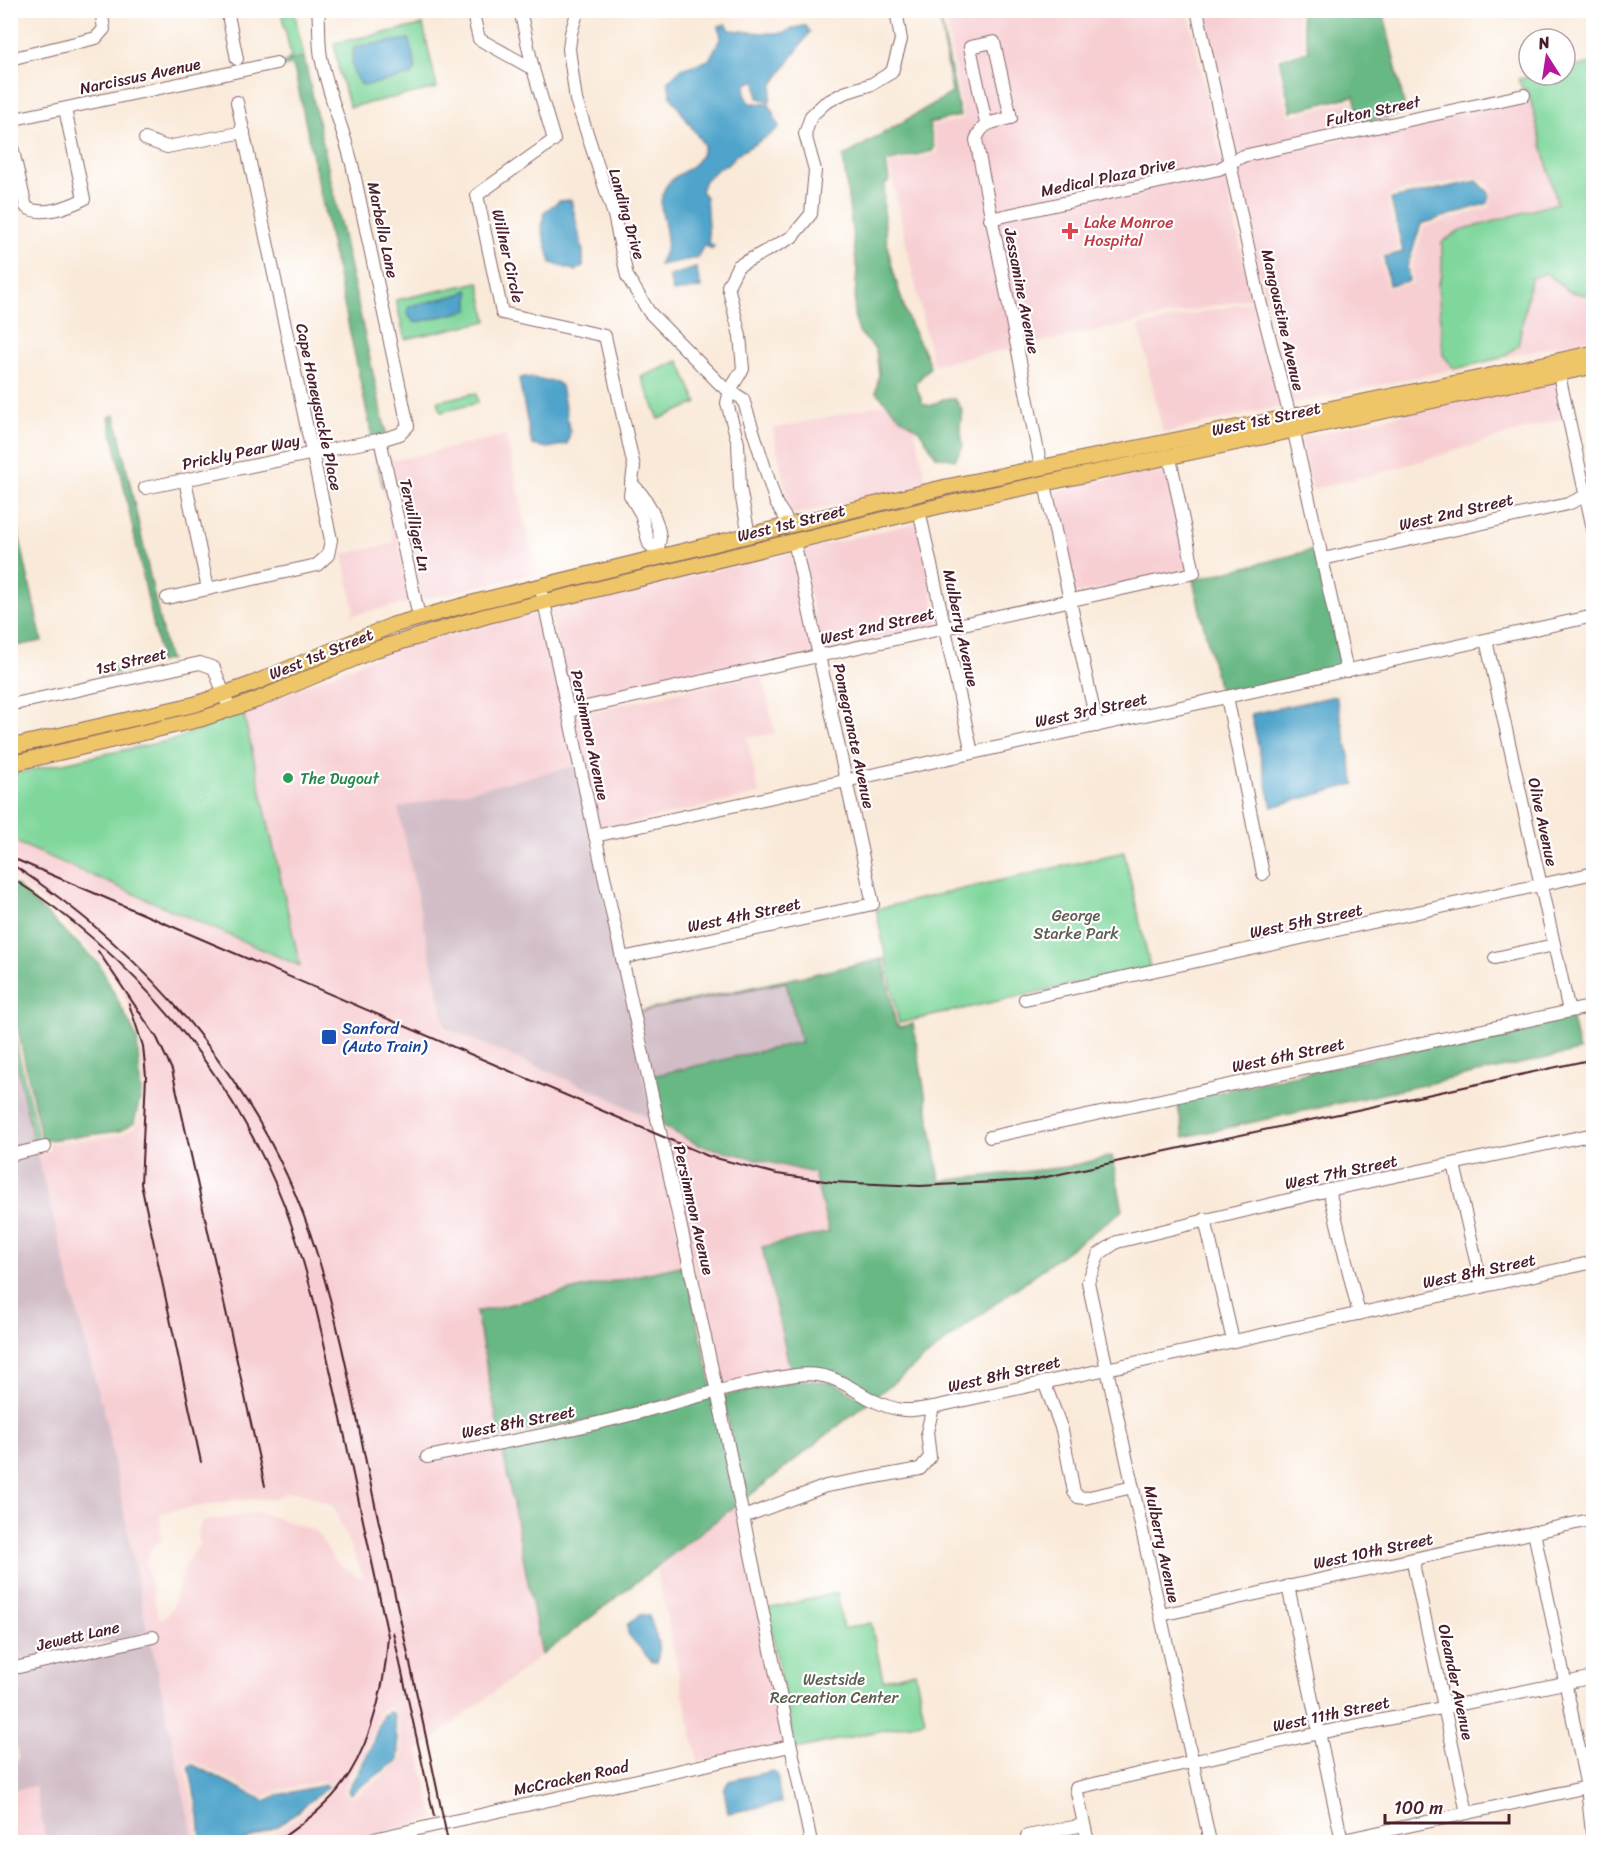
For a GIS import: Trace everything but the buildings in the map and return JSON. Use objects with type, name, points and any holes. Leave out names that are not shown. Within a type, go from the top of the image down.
[{"type":"main road","name":"West 1st Street","points":[[10,747],[167,712],[225,694],[364,636],[419,617],[658,554],[1041,467],[1593,353]]},
{"type":"main road","points":[[1559,375],[1570,364],[1586,360],[1593,353]]},
{"type":"main road","name":"West 1st Street","points":[[10,764],[161,731],[230,710],[393,644],[454,625],[544,602],[919,510],[1294,432],[1593,366]]},
{"type":"main road","points":[[1045,484],[1053,473],[1068,468],[1083,459]]},
{"type":"main road","points":[[983,496],[997,488],[1027,481],[1041,467]]},
{"type":"main road","points":[[794,541],[802,530],[821,524],[830,515]]},
{"type":"street","points":[[10,58],[96,38],[104,29],[101,10]]},
{"type":"street","points":[[227,10],[237,59]]},
{"type":"street","name":"Marbella Lane","points":[[318,10],[322,65],[333,106],[344,132],[408,418],[408,426],[404,431],[380,439]]},
{"type":"street","points":[[472,10],[479,39],[533,69]]},
{"type":"street","name":"Willner Circle","points":[[520,10],[533,69],[554,140],[477,195],[501,313],[604,336],[634,467],[631,483],[643,494],[653,516],[660,539],[658,554]]},
{"type":"street","name":"Landing Drive","points":[[578,10],[570,33],[569,49],[576,100],[614,216],[627,276],[649,312],[722,386],[743,399],[776,502],[790,525]]},
{"type":"street","points":[[749,535],[740,488],[738,443],[728,403],[730,390],[743,369],[740,336],[728,286],[738,266],[792,237],[811,214],[814,170],[806,134],[812,116],[825,103],[844,93],[872,84],[892,72],[901,40],[896,10]]},
{"type":"street","name":"Mangoustine Avenue","points":[[1197,10],[1347,671]]},
{"type":"street","name":"Jessamine Avenue","points":[[986,123],[970,47],[994,42],[1011,118],[986,123],[980,129],[976,140],[1041,467]]},
{"type":"street","name":"Narcissus Avenue","points":[[10,120],[276,63]]},
{"type":"street","name":"Fulton Street","points":[[1230,162],[1243,156],[1524,95]]},
{"type":"street","name":"Cape Honeysuckle Place","points":[[167,598],[317,565],[328,555],[331,540],[237,102]]},
{"type":"street","points":[[10,138],[26,207],[33,212],[49,210],[84,199],[65,109]]},
{"type":"street","points":[[146,139],[167,147],[243,132]]},
{"type":"street","name":"Medical Plaza Drive","points":[[990,219],[1219,169],[1230,162]]},
{"type":"street","points":[[1559,375],[1590,494],[1593,533]]},
{"type":"street","name":"Prickly Pear Way","points":[[145,488],[380,439]]},
{"type":"street","name":"Terwilliger Ln","points":[[380,439],[419,617]]},
{"type":"street","name":"West 2nd Street","points":[[568,711],[1194,573],[1170,458]]},
{"type":"street","points":[[185,480],[208,589]]},
{"type":"street","points":[[1045,484],[1097,726]]},
{"type":"street","name":"West 2nd Street","points":[[1323,559],[1569,504],[1590,494]]},
{"type":"street","name":"Mulberry Avenue","points":[[919,510],[972,753]]},
{"type":"street","name":"Pomegranate Avenue","points":[[794,541],[873,904]]},
{"type":"street","name":"Persimmon Avenue","points":[[541,586],[717,1392],[811,1842]]},
{"type":"street","name":"West 3rd Street","points":[[595,836],[1593,616]]},
{"type":"street","name":"Olive Avenue","points":[[1486,640],[1569,1011]]},
{"type":"street","name":"1st Street","points":[[10,705],[166,671],[192,663],[214,668],[230,710]]},
{"type":"street","points":[[1227,697],[1263,874]]},
{"type":"street","name":"West 5th Street","points":[[1025,999],[1593,873]]},
{"type":"street","name":"West 4th Street","points":[[622,958],[873,904]]},
{"type":"street","points":[[1495,958],[1554,945]]},
{"type":"street","name":"West 6th Street","points":[[990,1137],[1593,1006]]},
{"type":"street","name":"West 7th Street","points":[[1099,1254],[1117,1242],[1205,1219],[1593,1134]]},
{"type":"street","points":[[10,1155],[45,1147]]},
{"type":"street","points":[[1454,1164],[1482,1287]]},
{"type":"street","points":[[1329,1190],[1359,1314]]},
{"type":"street","points":[[1205,1219],[1233,1341]]},
{"type":"street","name":"Mulberry Avenue","points":[[1099,1254],[1088,1282],[1210,1842]]},
{"type":"street","name":"West 8th Street","points":[[427,1457],[608,1421],[717,1392],[797,1375],[824,1376],[848,1384],[882,1405],[897,1409],[909,1411],[933,1407],[1593,1262]]},
{"type":"street","points":[[1044,1382],[1062,1430],[1074,1492],[1078,1497],[1133,1487]]},
{"type":"street","points":[[743,1516],[826,1486],[920,1469],[930,1457],[927,1432],[933,1407]]},
{"type":"street","name":"West 10th Street","points":[[1161,1615],[1593,1519]]},
{"type":"street","points":[[1534,1532],[1590,1786],[1593,1842]]},
{"type":"street","name":"Oleander Avenue","points":[[1414,1559],[1414,1568],[1467,1813]]},
{"type":"street","points":[[1288,1586],[1320,1733],[1338,1842],[1590,1786]]},
{"type":"street","name":"Jewett Lane","points":[[10,1668],[153,1637]]},
{"type":"street","name":"West 11th Street","points":[[1084,1824],[1076,1788],[1320,1733],[1593,1677]]},
{"type":"street","name":"McCracken Road","points":[[360,1842],[790,1746]]},
{"type":"street","points":[[1027,1836],[1084,1824],[1088,1842]]},
{"type":"shaded area","name":"Lake Monroe Hospital","points":[[944,11],[1188,11],[1252,298],[933,365],[889,165],[938,153],[932,126],[964,119]]},
{"type":"shaded area","points":[[1202,11],[1296,11],[1305,48],[1275,57],[1288,113],[1292,115],[1352,101],[1358,126],[1233,155]]},
{"type":"shaded area","points":[[1530,98],[1557,203],[1460,231],[1442,242],[1442,274],[1438,285],[1443,354],[1455,369],[1290,404],[1235,165],[1244,161]],"holes":[[[1476,177],[1486,182],[1492,191],[1490,207],[1424,227],[1411,267],[1413,283],[1387,288],[1380,256],[1398,249],[1388,200],[1389,195]]]},
{"type":"shaded area","points":[[1546,273],[1570,292],[1593,296],[1593,338],[1501,358],[1519,346],[1531,278]]},
{"type":"shaded area","points":[[1255,301],[1281,406],[1163,433],[1139,326]]},
{"type":"shaded area","points":[[1555,380],[1564,418],[1384,472],[1312,489],[1300,437]]},
{"type":"shaded area","points":[[885,404],[914,426],[927,485],[791,515],[773,429]]},
{"type":"shaded area","points":[[506,435],[536,573],[420,600],[388,456],[396,460]]},
{"type":"shaded area","points":[[380,458],[411,602],[352,615],[354,608],[343,554],[394,543],[377,459]]},
{"type":"shaded area","points":[[1167,466],[1189,569],[1075,594],[1055,491]]},
{"type":"shaded area","points":[[917,523],[939,624],[823,651],[800,550]]},
{"type":"shaded area","points":[[792,552],[814,653],[571,705],[550,610]]},
{"type":"shaded area","points":[[542,612],[575,766],[608,1097],[653,1121],[685,1265],[476,1312],[500,1437],[422,1454],[424,1462],[502,1447],[542,1655],[419,1750],[434,1819],[346,1842],[252,1842],[282,1829],[330,1791],[331,1785],[324,1781],[277,1791],[264,1797],[193,1761],[187,1763],[185,1767],[196,1816],[197,1842],[194,1842],[151,1642],[158,1640],[156,1632],[148,1633],[102,1401],[100,1401],[37,1154],[50,1151],[49,1144],[121,1135],[137,1125],[145,1097],[141,1038],[120,986],[101,960],[56,913],[17,881],[11,880],[11,840],[300,966],[243,711],[409,643]],"holes":[[[286,1492],[300,1492],[333,1506],[363,1576],[357,1576],[334,1560],[316,1531],[258,1512],[201,1522],[198,1534],[200,1544],[184,1567],[172,1609],[166,1616],[159,1618],[146,1561],[152,1547],[161,1541],[160,1516],[165,1512],[235,1500],[275,1499]],[[393,1708],[396,1713],[403,1750],[401,1762],[355,1796],[348,1797],[345,1791],[348,1779],[366,1750],[380,1712]]]},
{"type":"shaded area","points":[[762,674],[775,734],[747,737],[759,794],[598,830],[573,715]]},
{"type":"shaded area","points":[[575,766],[653,1121],[608,1097],[446,1028],[398,808]]},
{"type":"shaded area","points":[[786,981],[801,1042],[652,1076],[638,1012]]},
{"type":"shaded area","points":[[10,1036],[35,1145],[10,1150]]},
{"type":"shaded area","points":[[663,1126],[699,1145],[814,1173],[829,1232],[762,1247],[791,1369],[721,1386]]},
{"type":"shaded area","points":[[37,1154],[100,1400],[102,1400],[148,1633],[11,1664],[10,1160]]},
{"type":"shaded area","points":[[736,1506],[785,1743],[698,1762],[656,1568]]},
{"type":"shaded area","points":[[151,1642],[194,1842],[46,1842],[35,1786],[11,1791],[11,1769],[15,1767],[18,1757],[11,1722],[10,1674]]},
{"type":"shaded area","points":[[35,1786],[46,1842],[11,1842],[10,1791]]},
{"type":"green space","points":[[281,11],[294,11],[304,57],[287,61],[291,56]]},
{"type":"green space","points":[[939,11],[960,116],[929,123],[934,148],[932,151],[886,162],[889,181],[885,184],[884,217],[888,251],[897,284],[910,323],[930,367],[915,384],[923,404],[931,406],[943,399],[955,399],[962,410],[960,425],[963,446],[955,460],[936,456],[919,430],[901,418],[876,392],[879,374],[876,350],[859,332],[854,315],[857,269],[843,157],[952,93]]},
{"type":"green space","points":[[1300,11],[1401,11],[1384,15],[1406,113],[1361,123],[1354,96],[1291,111],[1279,59],[1309,51]]},
{"type":"green space","points":[[423,25],[437,88],[350,107],[339,72],[334,43]]},
{"type":"green space","points":[[304,57],[386,433],[377,459],[383,488],[294,68],[291,65],[281,67],[280,63]]},
{"type":"green space","points":[[1593,63],[1593,296],[1570,292],[1546,273],[1531,278],[1518,346],[1501,358],[1455,369],[1443,355],[1438,285],[1442,274],[1442,242],[1460,231],[1557,203],[1530,98],[1527,89],[1523,90],[1522,87],[1577,87],[1577,66]]},
{"type":"green space","points":[[479,282],[487,321],[405,339],[396,300]]},
{"type":"green space","points":[[679,361],[697,403],[659,419],[641,377]]},
{"type":"green space","points":[[476,393],[478,403],[441,412],[438,401]]},
{"type":"green space","points":[[115,415],[167,655],[170,659],[100,677],[98,672],[157,659],[160,655],[109,417]]},
{"type":"green space","points":[[10,495],[42,641],[11,647],[10,647]]},
{"type":"green space","points":[[1317,549],[1342,668],[1220,694],[1193,580]]},
{"type":"green space","points":[[243,711],[300,966],[11,840],[11,774],[176,739]]},
{"type":"green space","name":"George Starke Park","points":[[1124,852],[1150,967],[899,1023],[876,909]]},
{"type":"green space","points":[[11,884],[16,885],[99,964],[137,1038],[141,1094],[134,1123],[120,1131],[42,1141],[11,998]]},
{"type":"green space","points":[[883,959],[896,1025],[900,1027],[913,1024],[940,1181],[1067,1167],[1112,1156],[1123,1210],[984,1312],[876,1396],[837,1374],[735,1383],[790,1369],[762,1247],[829,1232],[814,1173],[699,1145],[663,1126],[652,1076],[801,1042],[786,982],[638,1012]]},
{"type":"green space","points":[[10,1015],[39,1143],[34,1143],[11,1036]]},
{"type":"green space","points":[[1571,1015],[1579,1051],[1184,1137],[1177,1101]]},
{"type":"green space","points":[[685,1265],[712,1388],[607,1416],[500,1437],[476,1312]]},
{"type":"green space","points":[[798,1380],[834,1383],[868,1402],[744,1500],[723,1396]]},
{"type":"green space","points":[[714,1397],[736,1505],[542,1655],[502,1447]]},
{"type":"green space","name":"Westside Recreation Center","points":[[837,1593],[843,1629],[871,1623],[883,1680],[915,1672],[925,1721],[795,1749],[767,1609]]},
{"type":"water","points":[[726,24],[730,30],[771,33],[782,33],[806,26],[810,32],[773,84],[770,101],[758,98],[756,80],[746,84],[745,94],[750,103],[769,104],[779,127],[770,135],[734,156],[733,160],[705,180],[701,191],[706,197],[709,243],[714,246],[712,249],[704,245],[697,258],[659,265],[667,243],[662,195],[675,177],[693,166],[704,145],[671,97],[668,81],[681,69],[709,60],[721,37],[719,26]]},
{"type":"water","points":[[409,39],[416,68],[411,75],[364,86],[360,83],[353,68],[352,57],[355,47]]},
{"type":"water","points":[[1477,181],[1489,193],[1488,203],[1421,224],[1407,267],[1409,281],[1389,285],[1384,257],[1403,252],[1391,199]]},
{"type":"water","points":[[571,200],[583,252],[583,266],[576,271],[551,263],[542,229],[544,212],[559,201]]},
{"type":"water","points":[[696,268],[701,288],[673,292],[669,276]]},
{"type":"water","points":[[469,291],[469,310],[418,322],[414,322],[408,315],[408,308],[412,306],[461,294]]},
{"type":"water","points":[[524,377],[557,382],[561,386],[570,432],[567,444],[548,448],[532,445],[519,379]]},
{"type":"water","points":[[1336,696],[1355,784],[1272,807],[1251,714]]},
{"type":"water","points":[[640,1614],[649,1616],[655,1633],[659,1652],[656,1662],[652,1662],[628,1634],[627,1625]]},
{"type":"water","points":[[388,1712],[393,1713],[399,1751],[398,1760],[350,1794],[348,1790],[369,1752],[383,1715]]},
{"type":"water","points":[[193,1765],[265,1801],[278,1795],[325,1785],[328,1787],[280,1825],[242,1842],[201,1842],[199,1816],[189,1766]]},
{"type":"water","points":[[773,1771],[777,1774],[781,1803],[728,1813],[724,1789],[729,1781]]},
{"type":"railway","points":[[10,857],[708,1156],[777,1174],[832,1182],[920,1186],[1032,1180],[1594,1059]]},
{"type":"railway","points":[[13,865],[64,901],[112,941],[198,1032],[235,1083],[267,1136],[294,1192],[316,1251],[341,1343],[448,1842]]},
{"type":"railway","points":[[10,877],[97,942],[173,1021],[207,1064],[237,1110],[263,1158],[294,1231],[308,1280],[388,1636],[378,1703],[352,1770],[324,1805],[277,1842]]},
{"type":"railway","points":[[98,951],[157,1038],[172,1070],[265,1486]]},
{"type":"railway","points":[[129,1004],[143,1046],[146,1076],[141,1184],[201,1462]]},
{"type":"railway","points":[[393,1632],[434,1816]]},
{"type":"place","name":"Lake Monroe Hospital","points":[[1070,231]]},
{"type":"place","name":"The Dugout","points":[[288,778]]},
{"type":"place","name":"Sanford (Auto Train)","points":[[329,1037]]}]
